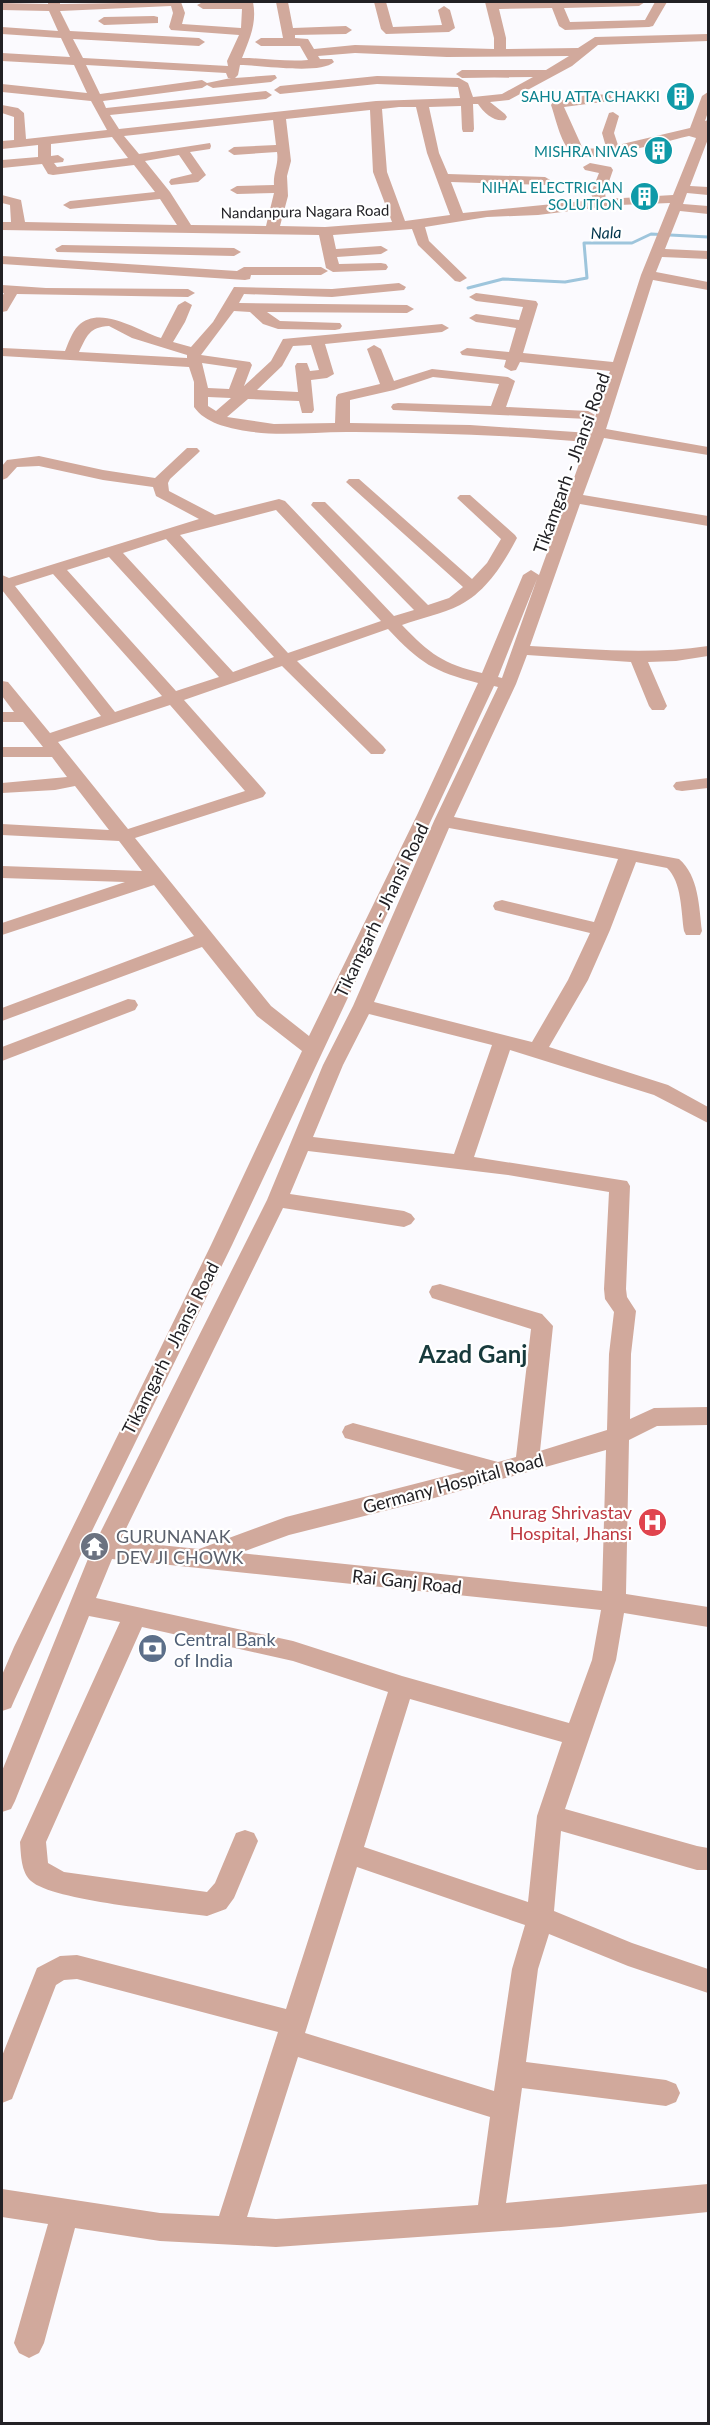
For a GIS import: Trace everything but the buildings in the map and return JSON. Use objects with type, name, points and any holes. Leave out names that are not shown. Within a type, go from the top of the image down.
[{"type":"street","points":[[2,7],[174,2],[178,5],[179,13],[175,27],[247,32]]},
{"type":"street","points":[[282,2],[289,37]]},
{"type":"street","points":[[380,2],[387,29],[390,31],[449,28],[444,10]]},
{"type":"street","points":[[500,53],[500,38],[492,4],[639,2]]},
{"type":"street","points":[[556,3],[565,26],[649,23],[662,2]]},
{"type":"street","points":[[203,5],[247,3],[250,20],[247,32],[235,45],[233,68]]},
{"type":"street","points":[[54,5],[65,34],[74,48],[81,76],[96,98],[102,112],[165,195],[187,229]]},
{"type":"street","points":[[104,5],[104,37]]},
{"type":"street","points":[[104,21],[154,20]]},
{"type":"street","points":[[261,42],[346,30]]},
{"type":"street","points":[[2,31],[206,43]]},
{"type":"street","points":[[289,37],[304,42],[336,110]]},
{"type":"street","points":[[2,145],[376,105],[468,102],[505,97],[583,52],[595,41],[708,37]]},
{"type":"street","points":[[74,48],[233,68],[271,78]]},
{"type":"street","points":[[280,90],[355,49],[386,52],[583,52]]},
{"type":"street","points":[[2,57],[233,68],[275,62],[286,66],[377,80],[454,82],[463,84],[468,102],[465,121],[468,129]]},
{"type":"street","points":[[317,69],[367,64]]},
{"type":"street","points":[[2,68],[33,72]]},
{"type":"street","points":[[2,88],[96,98],[202,84],[233,68]]},
{"type":"street","points":[[462,74],[548,73]]},
{"type":"street","points":[[81,76],[104,76]]},
{"type":"street","points":[[135,79],[202,84]]},
{"type":"street","points":[[102,112],[266,95]]},
{"type":"street","points":[[4,1790],[104,1549],[277,1200],[333,1065],[384,959],[499,682],[520,650],[573,498],[611,366],[648,275],[659,239],[678,198],[708,96]]},
{"type":"street","points":[[606,98],[557,105],[556,108],[572,144],[579,153],[696,137],[708,124]]},
{"type":"street","points":[[482,100],[487,108],[501,117]]},
{"type":"street","points":[[422,104],[430,146],[458,218]]},
{"type":"street","points":[[376,105],[380,172],[400,226]]},
{"type":"street","points":[[2,109],[14,111],[20,116],[20,143]]},
{"type":"street","points":[[272,230],[285,161],[279,115]]},
{"type":"street","points":[[613,116],[608,133],[613,150]]},
{"type":"street","points":[[44,141],[45,160],[53,171],[95,185],[165,195]]},
{"type":"street","points":[[70,205],[95,185],[138,159],[205,146]]},
{"type":"street","points":[[234,151],[284,148]]},
{"type":"street","points":[[176,182],[193,179],[199,175],[182,150]]},
{"type":"street","points":[[2,164],[82,156]]},
{"type":"street","points":[[590,167],[606,170],[598,192],[600,204]]},
{"type":"street","points":[[442,178],[483,176],[498,180],[545,181]]},
{"type":"street","points":[[238,186],[280,182]]},
{"type":"street","points":[[678,198],[708,191]]},
{"type":"street","points":[[678,198],[708,210]]},
{"type":"street","name":"Nandanpura Nagara Road","points":[[2,226],[325,231],[400,226],[487,213],[538,211],[619,201],[678,198]]},
{"type":"street","points":[[2,199],[16,202],[19,218],[17,226]]},
{"type":"street","points":[[417,224],[423,242],[460,278]]},
{"type":"street","points":[[46,292],[70,227]]},
{"type":"street","points":[[232,230],[234,252],[244,273],[239,290],[230,307],[195,358],[201,382],[201,407],[218,417],[244,425],[275,429],[342,427],[540,433],[591,430]]},
{"type":"street","points":[[325,231],[331,265],[335,268],[381,267]]},
{"type":"street","points":[[659,239],[708,255]]},
{"type":"street","name":"Tikamgarh - Jhansi Road","points":[[611,366],[659,239]]},
{"type":"street","points":[[62,249],[234,252]]},
{"type":"street","points":[[329,253],[381,250]]},
{"type":"street","points":[[2,260],[244,273],[321,271]]},
{"type":"street","points":[[648,275],[708,286]]},
{"type":"street","points":[[239,290],[325,293],[399,287]]},
{"type":"street","points":[[2,308],[7,289],[130,293],[187,299],[178,322],[164,344]]},
{"type":"street","points":[[124,328],[130,293]]},
{"type":"street","points":[[476,297],[529,303],[531,308],[497,410]]},
{"type":"street","points":[[230,307],[407,309]]},
{"type":"street","points":[[254,308],[268,321],[283,326],[412,327]]},
{"type":"street","points":[[476,318],[524,324]]},
{"type":"street","points":[[70,355],[83,329],[99,321],[111,322],[195,358]]},
{"type":"street","points":[[218,417],[239,394],[277,363],[287,343],[442,328]]},
{"type":"street","points":[[309,427],[302,371],[327,374],[317,340]]},
{"type":"street","points":[[374,350],[389,387]]},
{"type":"street","points":[[2,352],[195,358],[245,365],[239,394]]},
{"type":"street","points":[[467,352],[611,366]]},
{"type":"street","points":[[342,427],[343,397],[389,387],[432,373],[508,381]]},
{"type":"street","points":[[202,392],[305,397]]},
{"type":"street","points":[[398,406],[497,410],[708,451]]},
{"type":"street","name":"Tikamgarh - Jhansi Road","points":[[2,1701],[47,1598],[252,1183],[313,1049],[448,773],[499,682],[544,541],[591,430]]},
{"type":"street","points":[[160,483],[192,451]]},
{"type":"street","points":[[2,475],[12,463],[28,460],[103,475],[160,483]]},
{"type":"street","points":[[354,482],[473,588]]},
{"type":"street","points":[[160,483],[161,493],[167,498],[213,520]]},
{"type":"street","points":[[2,752],[52,746],[112,718],[455,601],[473,588],[499,560],[509,538],[465,498]]},
{"type":"street","points":[[573,498],[708,521]]},
{"type":"street","points":[[112,718],[2,583],[213,520],[279,504],[418,651],[448,670],[499,682]]},
{"type":"street","points":[[319,505],[425,611]]},
{"type":"street","points":[[169,533],[286,660],[377,750]]},
{"type":"street","points":[[112,551],[230,679]]},
{"type":"street","points":[[2,830],[124,836],[257,793],[56,568]]},
{"type":"street","points":[[520,650],[638,657],[676,656],[708,651]]},
{"type":"street","points":[[638,657],[658,706]]},
{"type":"street","points":[[2,686],[264,1011],[313,1049]]},
{"type":"street","points":[[2,717],[29,717]]},
{"type":"street","points":[[2,788],[55,785],[79,780]]},
{"type":"street","points":[[682,786],[708,783]]},
{"type":"street","points":[[443,821],[677,866],[683,876],[693,931]]},
{"type":"street","points":[[537,1050],[578,980],[601,930],[629,855]]},
{"type":"street","points":[[2,872],[157,878]]},
{"type":"street","points":[[2,929],[157,878]]},
{"type":"street","points":[[502,906],[601,930]]},
{"type":"street","points":[[2,914],[44,915]]},
{"type":"street","points":[[2,1015],[207,938]]},
{"type":"street","points":[[360,953],[384,959]]},
{"type":"street","points":[[2,1054],[128,1005]]},
{"type":"street","points":[[363,1006],[537,1050],[660,1090],[708,1116]]},
{"type":"street","points":[[462,1162],[503,1041]]},
{"type":"street","points":[[300,1143],[462,1162],[620,1186],[615,1289],[616,1299],[624,1311],[620,1354],[620,1434],[614,1602],[604,1660],[550,1816],[540,1918],[525,1969],[489,2218]]},
{"type":"street","points":[[277,1200],[404,1219]]},
{"type":"street","points":[[440,1292],[534,1320],[542,1326],[543,1334],[527,1463]]},
{"type":"street","name":"Germany Hospital Road","points":[[199,1560],[286,1526],[606,1441],[654,1417],[708,1416]]},
{"type":"street","points":[[353,1432],[498,1471]]},
{"type":"street","name":"Rai Ganj Road","points":[[104,1549],[614,1602],[708,1617]]},
{"type":"street","points":[[82,1605],[293,1651],[402,1686],[578,1736]]},
{"type":"street","points":[[135,1615],[33,1842],[34,1866],[43,1876],[63,1884],[207,1904],[217,1901],[225,1890],[245,1841]]},
{"type":"street","points":[[229,2230],[402,1686]]},
{"type":"street","points":[[550,1816],[697,1858],[708,1859]]},
{"type":"street","points":[[349,1853],[540,1918],[628,1954],[708,1981]]},
{"type":"street","points":[[2,2090],[46,1977],[64,1966],[77,1967],[292,2033],[505,2108]]},
{"type":"street","points":[[510,2073],[666,2093]]},
{"type":"street","points":[[2,2203],[160,2227],[276,2233],[489,2218],[708,2198]]},
{"type":"street","points":[[29,2343],[65,2213]]},
{"type":"waterway","name":"Nala","points":[[468,288],[503,279],[565,282],[587,278],[584,243],[632,243],[651,234],[708,237]]},
{"type":"place","name":"SAHU ATTA CHAKKI","points":[[681,96]]},
{"type":"place","name":"MISHRA NIVAS","points":[[659,151]]},
{"type":"place","name":"NIHAL ELECTRICIAN SOLUTION","points":[[644,196]]},
{"type":"place","name":"Anurag Shrivastav Hospital, Jhansi","points":[[653,1522]]},
{"type":"place","name":"GURUNANAK DEV JI CHOWK","points":[[95,1546]]},
{"type":"place","name":"Central Bank of India","points":[[153,1649]]},
{"type":"district","name":"Azad Ganj","points":[[473,1353]]}]
